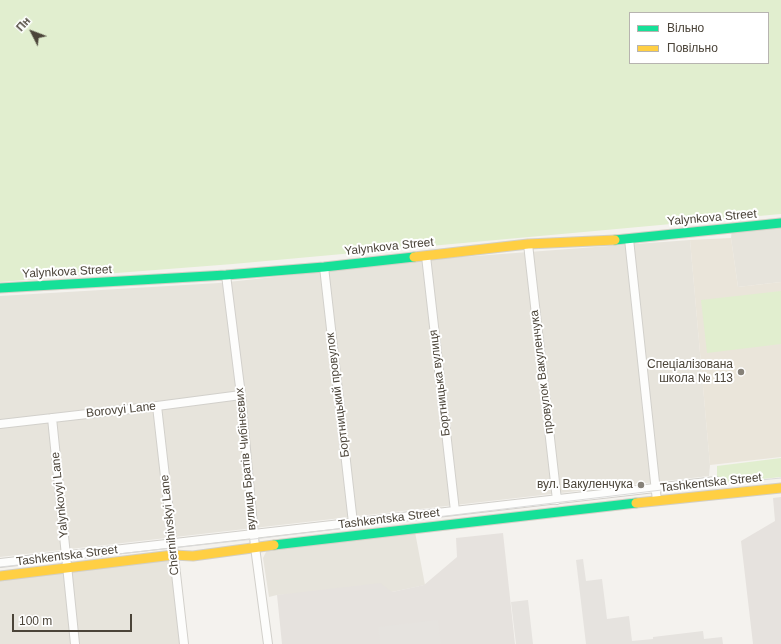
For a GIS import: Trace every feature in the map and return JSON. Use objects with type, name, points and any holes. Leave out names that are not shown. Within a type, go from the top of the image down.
[{"type":"street","name":"Yalynkova Street","points":[[0,288],[226,275],[324,267],[528,244],[629,239],[781,224]]},
{"type":"street","points":[[629,239],[657,501]]},
{"type":"street","name":"провулок Вакуленчука","points":[[528,244],[557,500]]},
{"type":"street","name":"Бортницька вулиця","points":[[426,256],[455,511]]},
{"type":"street","name":"Бортницький провулок","points":[[324,267],[353,523]]},
{"type":"street","name":"вулиця Братів Чибінєєвих","points":[[226,275],[241,395],[255,547],[268,644]]},
{"type":"street","name":"Borovyi Lane","points":[[0,424],[241,395]]},
{"type":"street","name":"Chernihivskyi Lane","points":[[157,406],[184,644]]},
{"type":"street","name":"Yalynkovyi Lane","points":[[52,418],[75,644]]},
{"type":"street","name":"Tashkentska Street","points":[[0,563],[716,481]]},
{"type":"street","name":"Tashkentska Street","points":[[0,576],[173,555],[193,556],[255,547],[580,509],[781,488]]},
{"type":"shaded area","points":[[781,223],[781,282],[738,287],[731,238],[732,228]]},
{"type":"shaded area","name":"Спеціалізована школа № 113","points":[[731,238],[738,287],[781,282],[781,457],[710,465],[690,240]]},
{"type":"shaded area","points":[[690,240],[710,465],[709,476],[0,557],[0,296],[219,283],[448,258]]},
{"type":"shaded area","points":[[781,497],[781,644],[753,644],[741,541],[775,521],[773,498]]},
{"type":"shaded area","points":[[415,532],[425,585],[392,592],[277,595],[269,597],[263,558],[267,550]]},
{"type":"shaded area","points":[[503,533],[515,644],[282,644],[277,595],[380,583],[392,592],[424,585],[457,557],[456,538]]},
{"type":"shaded area","points":[[171,558],[181,644],[0,644],[0,580]]},
{"type":"shaded area","points":[[583,559],[586,581],[602,579],[607,619],[629,616],[632,641],[703,631],[704,639],[722,637],[723,644],[586,644],[576,560]]},
{"type":"shaded area","points":[[528,600],[533,644],[516,644],[511,602]]},
{"type":"shaded area","points":[[438,620],[441,644],[380,644],[378,627]]},
{"type":"green space","points":[[0,0],[781,0],[781,214],[233,264],[0,282]]},
{"type":"green space","points":[[781,291],[781,344],[707,353],[701,300]]},
{"type":"green space","points":[[781,458],[781,477],[717,484],[717,466]]},
{"type":"tram line","points":[[0,567],[254,539],[670,489],[781,478]]},
{"type":"traffic: fast","points":[[615,240],[781,223]]},
{"type":"traffic: fast","points":[[0,288],[226,275],[324,267],[414,257]]},
{"type":"traffic: fast","points":[[274,545],[636,503]]},
{"type":"traffic: slow","points":[[414,257],[528,244],[615,240]]},
{"type":"traffic: slow","points":[[636,503],[781,488]]},
{"type":"traffic: slow","points":[[0,576],[173,555],[193,556],[274,545]]},
{"type":"place","name":"Спеціалізована школа № 113","points":[[741,372]]},
{"type":"place","name":"вул. Вакуленчука","points":[[641,485]]}]
